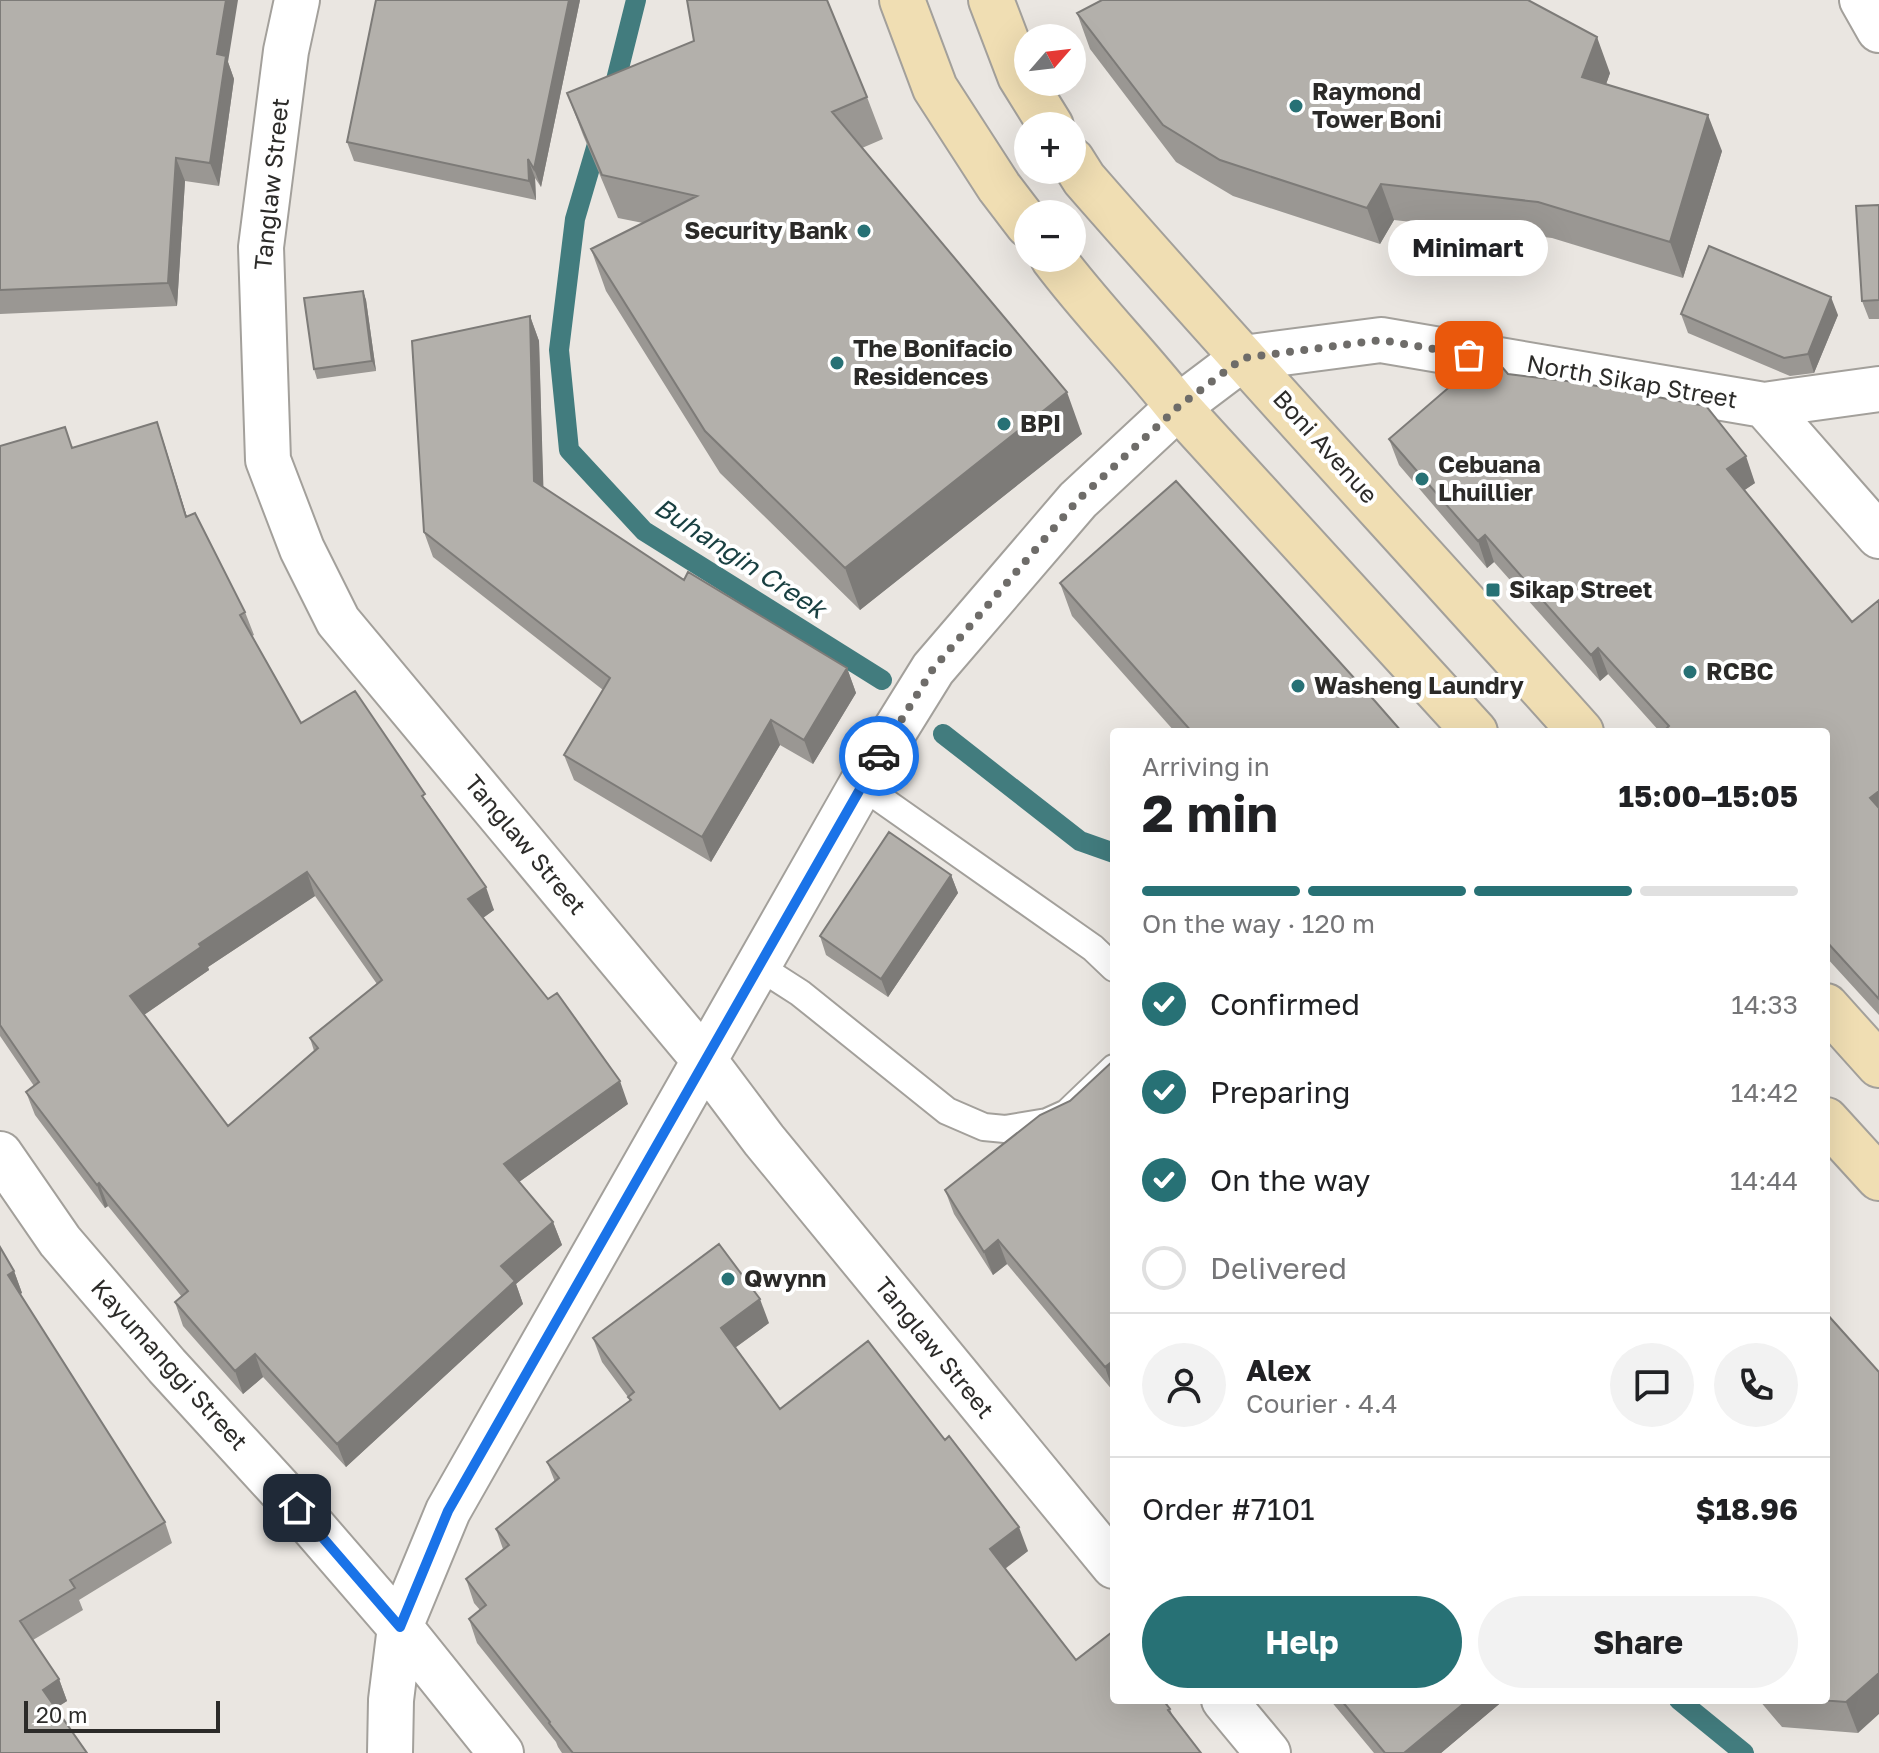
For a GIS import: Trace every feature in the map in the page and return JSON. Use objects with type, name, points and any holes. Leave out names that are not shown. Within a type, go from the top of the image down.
[{"type":"main road","points":[[902,0],[935,88],[1014,207]]},
{"type":"main road","points":[[991,0],[1020,76],[1042,112]]},
{"type":"main road","name":"Boni Avenue","points":[[1086,181],[1577,728]]},
{"type":"main road","points":[[1064,272],[1178,407],[1471,728]]},
{"type":"main road","points":[[1830,1010],[1879,1065]]},
{"type":"main road","points":[[1830,1124],[1879,1178]]},
{"type":"street","name":"Tanglaw Street","points":[[297,0],[286,51],[261,247],[268,460],[302,549],[338,621],[704,1060],[764,1140],[1110,1561]]},
{"type":"street","points":[[1862,0],[1879,30]]},
{"type":"street","name":"North Sikap Street","points":[[1243,358],[1381,340],[1764,405],[1879,389]]},
{"type":"street","points":[[390,1753],[391,1700],[400,1627],[448,1511],[861,785],[933,669],[1078,500],[1178,407],[1243,358]]},
{"type":"street","points":[[1764,405],[1879,536]]},
{"type":"street","name":"Kayumanggi Street","points":[[0,1154],[69,1252],[400,1627],[501,1753]]},
{"type":"street","points":[[1227,1704],[1268,1753]]},
{"type":"lane","points":[[861,785],[1093,948],[1110,964]]},
{"type":"lane","points":[[758,966],[800,993],[947,1111],[984,1127],[1005,1129],[1047,1122],[1067,1113],[1110,1072]]},
{"type":"building","points":[[0,0],[226,0],[217,54],[226,56],[210,163],[176,158],[168,283],[0,290]]},
{"type":"building","points":[[376,0],[569,0],[534,169],[528,159],[529,181],[347,142]]},
{"type":"building","name":"The Bonifacio Residences","points":[[687,0],[827,0],[867,97],[832,112],[1067,392],[845,568],[705,431],[591,249],[697,196],[602,175],[567,93],[694,41]]},
{"type":"building","points":[[1102,0],[1528,0],[1597,37],[1582,77],[1708,115],[1670,242],[1538,202],[1381,184],[1367,208],[1220,160],[1163,125],[1077,13]]},
{"type":"building","points":[[1879,205],[1879,300],[1862,301],[1856,206]]},
{"type":"building","points":[[1709,246],[1831,297],[1808,354],[1784,358],[1681,314]]},
{"type":"building","points":[[363,291],[372,361],[314,369],[304,298]]},
{"type":"building","points":[[530,316],[534,481],[684,580],[688,572],[847,668],[804,740],[771,720],[702,837],[564,755],[610,678],[424,532],[412,341]]},
{"type":"building","points":[[1483,358],[1496,360],[1508,374],[1575,382],[1706,406],[1746,456],[1727,469],[1852,622],[1879,600],[1879,791],[1870,798],[1879,808],[1879,999],[1830,945],[1830,728],[1667,728],[1669,726],[1598,648],[1591,655],[1485,535],[1478,541],[1389,439]]},
{"type":"building","points":[[157,422],[186,517],[195,513],[245,612],[240,615],[301,723],[355,691],[425,794],[422,796],[486,887],[468,899],[548,999],[557,993],[620,1081],[504,1164],[553,1222],[501,1266],[515,1281],[337,1444],[255,1354],[235,1371],[175,1302],[188,1291],[99,1183],[97,1185],[26,1092],[39,1082],[0,1025],[0,446],[65,427],[72,448]],"holes":[[[307,872],[382,980],[310,1038],[318,1048],[228,1126],[130,996],[201,947],[199,944]]]},
{"type":"building","points":[[1176,481],[1398,728],[1188,728],[1060,583]]},
{"type":"building","points":[[889,832],[951,875],[881,979],[820,936]]},
{"type":"building","points":[[1110,1064],[1110,1363],[1105,1367],[998,1240],[984,1252],[945,1190],[1040,1115],[1070,1101]]},
{"type":"building","points":[[719,1244],[760,1299],[721,1328],[780,1409],[868,1341],[945,1440],[949,1436],[1019,1527],[990,1549],[1076,1660],[1110,1634],[1110,1704],[1166,1704],[1201,1753],[573,1753],[469,1619],[486,1605],[466,1579],[509,1545],[496,1529],[559,1478],[547,1462],[631,1400],[628,1397],[634,1392],[593,1338]]},
{"type":"building","points":[[0,1247],[14,1271],[8,1275],[165,1522],[70,1580],[75,1588],[20,1621],[59,1679],[43,1690],[87,1753],[0,1753]]},
{"type":"building","points":[[1830,1317],[1879,1372],[1879,1673],[1846,1702],[1830,1701]]},
{"type":"building","points":[[1344,1704],[1463,1704],[1404,1753],[1385,1753]]},
{"type":"waterway","name":"Buhangin Creek","points":[[612,96],[636,0]]},
{"type":"waterway","name":"Buhangin Creek","points":[[600,134],[575,219],[559,350],[569,450],[644,531],[882,680]]},
{"type":"waterway","name":"Buhangin Creek","points":[[943,734],[1080,841],[1110,852]]},
{"type":"waterway","name":"Buhangin Creek","points":[[1684,1704],[1744,1753]]},
{"type":"way so far","points":[[879,756],[933,669],[1078,500],[1178,407],[1243,358],[1381,340],[1469,355]]},
{"type":"place","name":"Raymond Tower Boni","points":[[1296,106]]},
{"type":"place","name":"Security Bank","points":[[864,231]]},
{"type":"place","name":"Minimart","points":[[1469,355]]},
{"type":"place","name":"The Bonifacio Residences","points":[[837,363]]},
{"type":"place","name":"BPI","points":[[1004,424]]},
{"type":"place","name":"Cebuana Lhuillier","points":[[1422,479]]},
{"type":"place","name":"Sikap Street","points":[[1493,590]]},
{"type":"place","name":"RCBC","points":[[1690,672]]},
{"type":"place","name":"Washeng Laundry","points":[[1298,686]]},
{"type":"place","name":"Qwynn","points":[[728,1279]]},
{"type":"route","points":[[297,1508],[400,1627],[448,1511],[879,756]]}]
